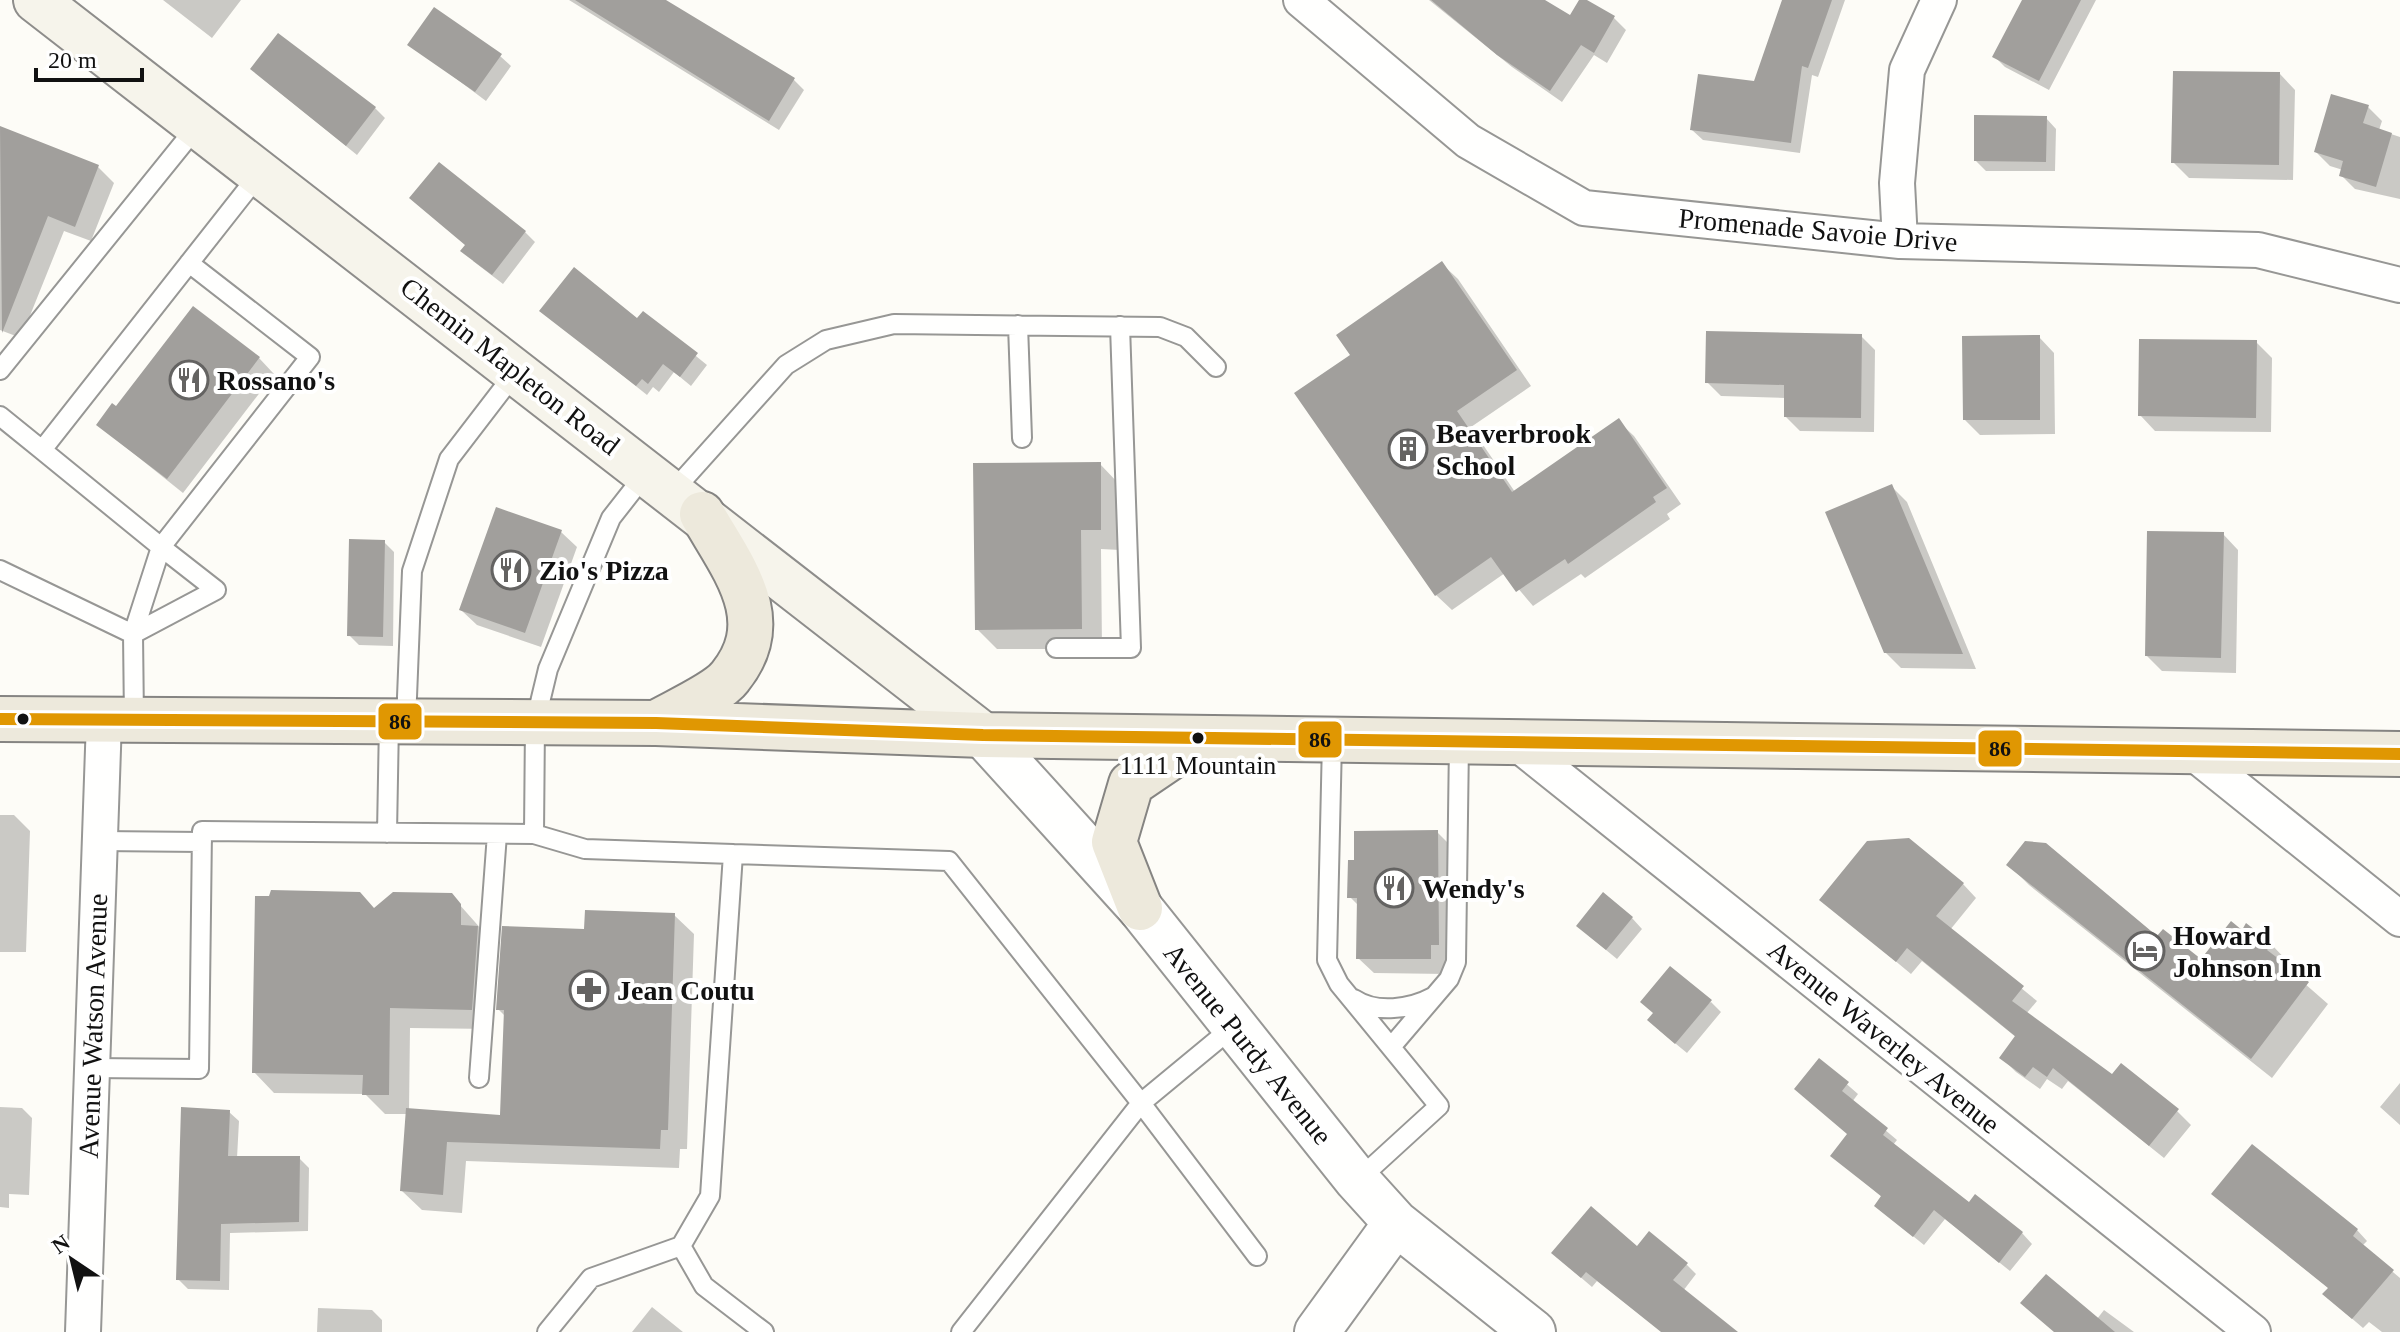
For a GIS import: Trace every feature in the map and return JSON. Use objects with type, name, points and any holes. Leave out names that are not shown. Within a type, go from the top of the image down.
[{"type":"main road","name":"Chemin Mapleton Road","points":[[36,0],[674,492],[983,735]]},
{"type":"main road","points":[[656,723],[729,679],[751,641],[749,598],[674,492]]},
{"type":"main road","points":[[0,719],[656,723],[983,735],[2400,754]]},
{"type":"main road","points":[[1140,908],[1114,842],[1131,784],[1199,738]]},
{"type":"street","name":"Promenade Savoie Drive","points":[[1301,0],[1468,141],[1584,208],[1900,241],[2258,250],[2400,285]]},
{"type":"street","points":[[1900,241],[1897,183],[1907,70],[1939,0]]},
{"type":"street","name":"Avenue Watson Avenue","points":[[83,1332],[100,841],[119,720]]},
{"type":"street","name":"Avenue Purdy Avenue","points":[[983,735],[1140,908],[1357,1180],[1396,1223],[1533,1332]]},
{"type":"street","name":"Avenue Waverley Avenue","points":[[1515,742],[2253,1332]]},
{"type":"street","points":[[2192,752],[2400,919]]},
{"type":"street","points":[[1317,1332],[1396,1223]]},
{"type":"lane","points":[[0,370],[198,125]]},
{"type":"lane","points":[[42,450],[260,173]]},
{"type":"lane","points":[[119,720],[133,634],[161,547],[310,357],[189,263]]},
{"type":"lane","points":[[534,834],[535,723],[548,669],[611,518],[674,492],[786,365],[826,340],[894,324],[1160,327],[1186,337],[1216,367]]},
{"type":"lane","points":[[1018,325],[1022,438]]},
{"type":"lane","points":[[1056,648],[1131,648],[1120,326]]},
{"type":"lane","points":[[387,833],[412,571],[449,459],[517,371]]},
{"type":"lane","points":[[0,416],[216,590],[133,634]]},
{"type":"lane","points":[[0,570],[133,634]]},
{"type":"lane","points":[[1332,741],[1327,960],[1349,995],[1439,1106],[1357,1180]]},
{"type":"lane","points":[[1391,1047],[1449,979],[1456,962],[1459,743]]},
{"type":"lane","points":[[92,1068],[199,1069],[202,831],[534,834],[585,849],[949,861],[1141,1103],[1257,1256]]},
{"type":"lane","points":[[479,1078],[497,834]]},
{"type":"lane","points":[[100,841],[202,842]]},
{"type":"lane","points":[[547,1332],[591,1278],[681,1246],[710,1196],[733,854]]},
{"type":"lane","points":[[1349,995],[1362,1004],[1379,1008],[1420,1004],[1435,996]]},
{"type":"lane","points":[[961,1332],[1141,1103],[1233,1027]]},
{"type":"lane","points":[[681,1246],[704,1286],[764,1332]]},
{"type":"building","points":[[575,0],[666,0],[795,78],[769,121]]},
{"type":"building","points":[[1431,0],[1545,0],[1570,15],[1579,0],[1587,0],[1615,16],[1594,53],[1581,45],[1550,91],[1497,55]]},
{"type":"building","points":[[1782,0],[1832,0],[1808,68],[1802,66],[1791,143],[1690,130],[1698,74],[1754,81]]},
{"type":"building","points":[[2022,0],[2081,0],[2039,81],[1992,57]]},
{"type":"building","points":[[434,7],[502,54],[475,92],[407,45]]},
{"type":"building","points":[[278,33],[376,107],[346,146],[250,69]]},
{"type":"building","points":[[2173,71],[2280,72],[2279,165],[2171,163]]},
{"type":"building","points":[[2331,94],[2369,105],[2363,123],[2392,133],[2376,187],[2339,176],[2343,161],[2314,152]]},
{"type":"building","points":[[1974,115],[2047,116],[2046,162],[1974,161]]},
{"type":"building","points":[[0,126],[99,165],[75,227],[48,216],[2,333]]},
{"type":"building","points":[[439,162],[526,231],[492,275],[460,251],[465,245],[409,198]]},
{"type":"building","name":"Beaverbrook School","points":[[1442,261],[1517,370],[1457,411],[1512,492],[1619,418],[1667,488],[1653,497],[1656,502],[1568,564],[1565,559],[1516,592],[1491,557],[1435,596],[1294,393],[1350,355],[1336,335]]},
{"type":"building","points":[[574,267],[637,318],[643,311],[698,353],[680,377],[663,364],[648,384],[642,379],[636,386],[539,311]]},
{"type":"building","name":"Rossano's","points":[[193,306],[260,357],[167,479],[96,425],[112,403],[116,406]]},
{"type":"building","points":[[1706,331],[1862,334],[1861,418],[1784,417],[1784,385],[1705,383]]},
{"type":"building","points":[[2040,335],[2040,420],[1963,420],[1962,336]]},
{"type":"building","points":[[2139,339],[2257,340],[2256,418],[2138,416]]},
{"type":"building","points":[[1101,462],[1101,530],[1081,530],[1082,629],[975,630],[973,463]]},
{"type":"building","points":[[1892,484],[1963,654],[1884,653],[1825,512]]},
{"type":"building","name":"Zio's Pizza","points":[[496,507],[562,530],[525,633],[459,610]]},
{"type":"building","points":[[2147,531],[2224,532],[2221,658],[2145,656]]},
{"type":"building","points":[[349,539],[385,540],[383,637],[347,636]]},
{"type":"building","name":"Wendy's","points":[[1438,830],[1439,945],[1431,945],[1431,959],[1356,959],[1357,898],[1347,898],[1348,860],[1354,860],[1354,831]]},
{"type":"building","points":[[1909,838],[1964,883],[1936,916],[2024,986],[2012,1001],[2112,1074],[2121,1063],[2179,1109],[2149,1146],[2053,1068],[2047,1077],[2033,1067],[2025,1077],[1999,1058],[2015,1036],[1907,948],[1896,962],[1819,900],[1867,841]]},
{"type":"building","name":"Howard Johnson Inn","points":[[2025,841],[2046,843],[2157,936],[2163,929],[2201,959],[2231,921],[2242,930],[2246,923],[2272,943],[2267,950],[2309,982],[2251,1059],[2006,865]]},
{"type":"building","points":[[271,890],[360,892],[374,908],[393,892],[452,893],[461,904],[461,925],[478,926],[472,1010],[390,1008],[389,1095],[362,1095],[363,1075],[252,1073],[255,896],[269,896]]},
{"type":"building","points":[[1603,892],[1633,917],[1606,950],[1576,926]]},
{"type":"building","name":"Jean Coutu","points":[[585,910],[675,913],[668,1130],[661,1130],[660,1149],[447,1142],[443,1195],[400,1191],[406,1108],[500,1115],[504,1010],[496,1010],[502,926],[584,929]]},
{"type":"building","points":[[1670,966],[1712,1000],[1675,1044],[1647,1020],[1653,1013],[1640,1002]]},
{"type":"building","points":[[1819,1058],[1849,1082],[1842,1091],[1888,1128],[1883,1135],[1969,1202],[1975,1194],[2023,1232],[1999,1263],[1934,1210],[1913,1237],[1874,1206],[1881,1196],[1830,1156],[1847,1134],[1794,1089]]},
{"type":"building","points":[[181,1107],[230,1110],[228,1156],[300,1156],[299,1222],[221,1224],[220,1281],[176,1280]]},
{"type":"building","points":[[2252,1144],[2358,1229],[2353,1236],[2394,1270],[2352,1319],[2322,1294],[2328,1288],[2211,1194]]},
{"type":"building","points":[[1591,1206],[1637,1246],[1649,1231],[1688,1263],[1673,1280],[1738,1332],[1661,1332],[1586,1272],[1581,1278],[1551,1253]]},
{"type":"building","points":[[2046,1274],[2115,1332],[2054,1332],[2020,1303]]},
{"type":"transit line","name":"86","points":[[0,719],[656,723],[983,735],[2400,754]]},
{"type":"place","name":"Rossano's","points":[[189,380]]},
{"type":"place","name":"Beaverbrook School","points":[[1408,449]]},
{"type":"place","name":"Zio's Pizza","points":[[511,570]]},
{"type":"place","name":"1111 Mountain","points":[[1198,738]]},
{"type":"place","name":"Wendy's","points":[[1394,888]]},
{"type":"place","name":"Howard Johnson Inn","points":[[2145,951]]},
{"type":"place","name":"Jean Coutu","points":[[589,990]]}]
